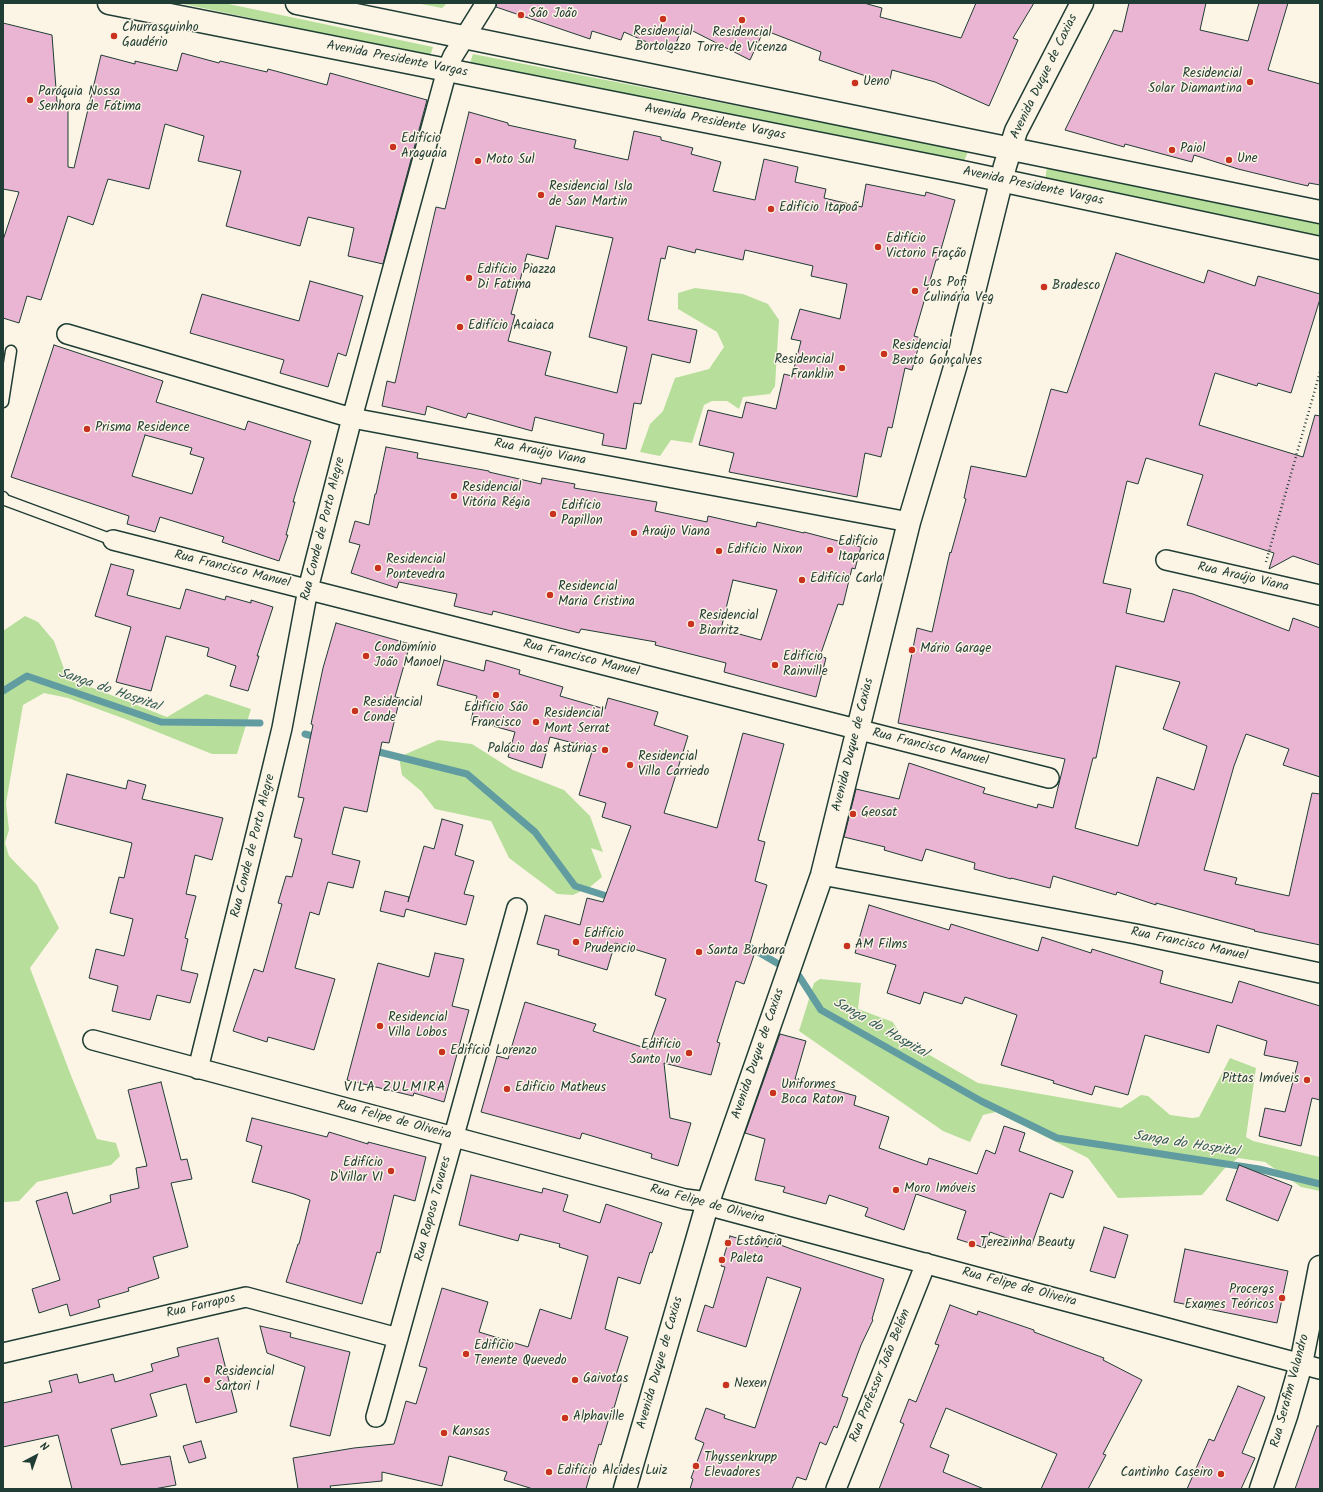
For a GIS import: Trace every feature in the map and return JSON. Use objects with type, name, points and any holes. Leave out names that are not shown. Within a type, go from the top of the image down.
[{"type":"main road","name":"Avenida Presidente Vargas","points":[[109,3],[962,172],[1320,248]]},
{"type":"main road","points":[[297,3],[1010,150],[1320,212]]},
{"type":"main road","name":"Avenida Duque de Caxias","points":[[624,1489],[708,1202],[822,875],[909,522],[956,364],[1000,181],[1016,131],[1082,3]]},
{"type":"main road","name":"Rua Serafim Valandro","points":[[1261,1489],[1286,1416],[1310,1366],[1320,1267]]},
{"type":"street","name":"Rua Conde de Porto Alegre","points":[[198,1068],[282,728],[308,589],[352,418],[447,70],[453,56],[486,3]]},
{"type":"street","name":"Rua Araújo Viana","points":[[67,334],[352,418],[909,522]]},
{"type":"street","name":"Rua Francisco Manuel","points":[[113,540],[1049,778]]},
{"type":"street","name":"Rua Araújo Viana","points":[[1166,560],[1320,595]]},
{"type":"street","name":"Rua Francisco Manuel","points":[[822,875],[1136,934],[1320,973]]},
{"type":"street","name":"Rua Raposo Tavares","points":[[376,1417],[517,908]]},
{"type":"street","name":"Rua Felipe de Oliveira","points":[[93,1040],[685,1199],[708,1202],[718,1208],[1310,1366]]},
{"type":"street","name":"Rua Professor João Belém","points":[[836,1489],[926,1263]]},
{"type":"street","name":"Rua Farrapos","points":[[3,1353],[246,1297],[398,1338]]},
{"type":"lane","points":[[3,402],[11,351]]},
{"type":"lane","points":[[3,497],[5,500],[113,540]]},
{"type":"path","points":[[1260,582],[1320,372]]},
{"type":"green space","points":[[179,3],[224,3],[433,47],[430,56]]},
{"type":"green space","points":[[416,3],[447,3],[442,8]]},
{"type":"green space","points":[[473,54],[968,151],[964,162],[470,63]]},
{"type":"green space","points":[[1047,167],[1320,224],[1320,236],[1045,180]]},
{"type":"green space","points":[[695,288],[743,294],[768,304],[779,320],[775,386],[770,394],[743,397],[739,409],[727,401],[712,401],[704,405],[692,443],[671,440],[660,456],[640,452],[650,424],[663,411],[675,378],[709,369],[724,347],[717,332],[678,309],[678,293]]},
{"type":"green space","points":[[25,616],[38,622],[54,641],[67,677],[78,682],[167,717],[206,694],[251,709],[237,754],[212,754],[68,698],[44,693],[23,705],[6,803],[9,830],[5,843],[9,856],[37,885],[59,928],[30,968],[97,1139],[116,1143],[120,1156],[111,1165],[37,1182],[19,1201],[5,1202],[3,1201],[3,631]]},
{"type":"green space","points":[[438,740],[472,744],[513,770],[564,790],[590,816],[603,852],[591,848],[602,877],[590,887],[573,895],[557,894],[509,858],[491,821],[435,809],[421,791],[402,775],[399,757]]},
{"type":"green space","points":[[820,979],[861,983],[858,1009],[893,1022],[902,1038],[907,1042],[978,1083],[1121,1108],[1141,1095],[1148,1096],[1170,1115],[1192,1118],[1199,1117],[1230,1058],[1256,1068],[1246,1137],[1253,1141],[1320,1157],[1320,1191],[1301,1187],[1265,1162],[1238,1158],[1225,1168],[1202,1195],[1118,1198],[1088,1158],[996,1112],[983,1115],[970,1142],[943,1131],[799,1031],[814,983]]},
{"type":"building","points":[[497,3],[864,3],[882,8],[880,17],[961,38],[976,3],[1034,3],[1013,38],[1018,40],[989,106],[935,82],[892,70],[889,84],[819,60],[821,52],[764,30],[750,60],[683,26],[672,53],[624,32],[621,40],[592,31],[590,39],[496,7]]},
{"type":"building","points":[[1129,3],[1206,3],[1200,30],[1248,41],[1259,3],[1288,3],[1268,70],[1320,84],[1320,185],[1309,183],[1308,186],[1295,183],[1238,169],[1194,155],[1192,162],[1125,144],[1124,147],[1065,130],[1114,30],[1122,32]]},
{"type":"building","points":[[3,23],[52,35],[57,102],[68,104],[68,167],[74,168],[101,55],[135,64],[135,61],[177,71],[182,53],[219,63],[220,61],[267,72],[268,69],[327,85],[330,73],[427,100],[383,264],[348,256],[354,228],[308,217],[300,246],[226,226],[241,171],[198,161],[204,136],[165,124],[149,189],[108,179],[93,225],[68,216],[41,300],[27,296],[19,323],[3,318],[3,240],[19,192],[3,189]]},
{"type":"building","points":[[469,112],[508,123],[508,125],[576,140],[574,148],[628,160],[634,131],[661,137],[661,140],[693,148],[691,154],[721,162],[713,191],[755,200],[764,159],[798,167],[795,182],[826,189],[824,198],[862,207],[866,184],[925,196],[926,192],[955,200],[914,336],[921,338],[912,370],[905,368],[892,428],[888,427],[881,457],[865,453],[857,497],[729,472],[734,453],[699,445],[708,410],[742,418],[746,402],[776,409],[784,374],[792,376],[801,341],[791,339],[800,309],[840,319],[847,284],[811,276],[813,266],[745,250],[743,260],[696,249],[695,253],[668,246],[665,259],[661,258],[648,320],[697,330],[690,363],[652,354],[641,404],[634,403],[626,449],[602,445],[604,434],[535,417],[532,431],[468,413],[466,418],[427,406],[425,415],[382,406],[387,381],[395,383],[436,207],[445,209]],"holes":[[[556,226],[613,238],[589,337],[627,347],[617,393],[545,375],[551,352],[508,341],[515,315],[511,314],[527,254],[548,259]]]},
{"type":"building","points":[[1116,253],[1204,283],[1208,270],[1255,286],[1258,276],[1320,294],[1320,299],[1291,393],[1258,383],[1257,386],[1215,373],[1199,425],[1303,457],[1315,415],[1320,416],[1320,565],[1293,556],[1269,569],[1274,553],[1187,525],[1203,475],[1146,458],[1138,484],[1127,481],[1103,583],[1131,589],[1126,613],[1164,622],[1173,589],[1193,594],[1289,631],[1293,618],[1320,628],[1320,777],[1283,765],[1289,749],[1246,734],[1234,766],[1204,870],[1237,878],[1235,884],[1289,896],[1312,793],[1320,794],[1320,945],[1254,931],[1255,930],[1156,903],[1156,905],[1117,892],[1116,895],[1053,876],[1050,888],[974,869],[975,863],[926,849],[922,861],[884,850],[885,847],[844,837],[856,789],[899,799],[909,763],[985,788],[983,793],[1037,808],[1038,804],[1053,808],[1065,759],[898,723],[917,628],[932,632],[950,552],[951,553],[966,499],[964,498],[971,466],[1026,477],[1051,389],[1067,393]],"holes":[[[1116,666],[1180,682],[1163,729],[1207,746],[1194,790],[1157,777],[1138,846],[1075,828],[1093,758],[1096,758]]]},
{"type":"building","points":[[310,281],[363,296],[346,356],[338,353],[328,387],[280,373],[284,360],[190,333],[202,294],[299,321]]},
{"type":"building","points":[[54,345],[163,381],[156,402],[245,430],[248,421],[311,441],[293,502],[295,502],[286,535],[288,535],[279,561],[222,542],[224,537],[160,517],[155,532],[127,524],[129,516],[11,477]],"holes":[[[145,435],[192,448],[190,454],[204,458],[192,494],[132,476]]]},
{"type":"building","points":[[386,447],[418,453],[417,458],[489,471],[541,484],[542,478],[575,484],[574,488],[657,502],[655,511],[707,522],[708,516],[756,527],[757,522],[804,532],[861,547],[855,569],[852,568],[843,605],[838,604],[820,656],[826,658],[816,697],[724,672],[726,663],[655,645],[656,642],[581,629],[579,633],[493,611],[492,615],[454,606],[457,594],[399,582],[397,588],[351,573],[360,545],[349,542],[355,521],[369,525]],"holes":[[[733,580],[777,590],[761,640],[721,629]]]},
{"type":"building","points":[[111,564],[134,570],[127,595],[180,609],[186,589],[225,600],[226,596],[251,603],[251,600],[273,607],[257,656],[259,656],[248,691],[230,686],[236,666],[207,656],[209,648],[166,636],[151,691],[116,682],[131,627],[95,616]]},
{"type":"building","points":[[336,623],[410,644],[395,697],[400,698],[389,743],[382,742],[367,812],[344,807],[332,854],[360,861],[353,888],[328,882],[319,915],[310,912],[295,968],[335,979],[314,1050],[268,1037],[267,1042],[233,1031],[254,969],[263,972],[282,904],[278,903],[286,876],[292,877],[302,839],[294,837],[304,798],[298,797],[323,668]]},
{"type":"building","points":[[444,660],[484,671],[486,660],[520,670],[519,674],[563,687],[560,696],[605,709],[608,698],[658,712],[654,725],[688,736],[664,813],[717,828],[743,733],[784,744],[758,840],[765,842],[755,881],[767,885],[748,950],[755,952],[744,984],[736,981],[717,1042],[720,1043],[711,1075],[664,1063],[670,1118],[691,1123],[678,1166],[651,1158],[652,1154],[582,1133],[580,1139],[481,1112],[497,1056],[508,1059],[525,1002],[596,1024],[593,1031],[648,1049],[666,999],[655,995],[666,959],[615,943],[607,970],[558,955],[559,950],[537,944],[545,915],[580,925],[587,898],[603,902],[631,826],[602,817],[606,803],[579,795],[593,748],[550,737],[542,768],[508,757],[515,732],[471,720],[477,696],[437,685]]},
{"type":"building","points":[[67,774],[126,789],[128,780],[146,785],[142,799],[223,818],[212,860],[195,855],[186,894],[196,896],[185,938],[188,939],[181,970],[198,974],[190,1003],[157,995],[150,1020],[112,1011],[118,986],[89,978],[96,949],[124,956],[133,919],[110,913],[119,877],[124,878],[132,843],[55,823]]},
{"type":"building","points":[[442,819],[463,825],[455,855],[474,861],[464,894],[474,896],[466,925],[406,909],[404,917],[380,911],[385,891],[409,897],[408,902],[424,846],[434,849]]},
{"type":"building","points":[[869,905],[949,930],[951,924],[1038,951],[1042,937],[1091,953],[1092,949],[1163,971],[1160,983],[1232,1003],[1239,981],[1320,1006],[1320,1100],[1312,1098],[1301,1146],[1259,1136],[1265,1108],[1285,1112],[1298,1062],[1264,1055],[1267,1041],[1217,1025],[1209,1053],[1145,1035],[1128,1095],[1095,1086],[1092,1095],[1053,1083],[1054,1081],[1001,1065],[1017,1015],[965,997],[962,1004],[924,992],[920,1004],[887,993],[896,965],[855,953]]},
{"type":"building","points":[[435,953],[464,959],[452,1006],[469,1010],[444,1102],[414,1093],[413,1096],[347,1080],[378,963],[429,977]]},
{"type":"building","points":[[780,1034],[806,1041],[795,1079],[856,1096],[854,1105],[889,1117],[879,1148],[927,1165],[929,1158],[977,1174],[986,1150],[995,1154],[1004,1126],[1025,1133],[1019,1151],[1073,1171],[1063,1198],[1050,1193],[1031,1247],[990,1232],[985,1248],[957,1239],[966,1211],[916,1194],[904,1230],[865,1216],[868,1208],[829,1195],[826,1204],[783,1192],[785,1187],[755,1180],[765,1139],[745,1133]]},
{"type":"building","points":[[161,1082],[181,1160],[187,1159],[192,1179],[171,1183],[188,1247],[153,1257],[159,1278],[128,1288],[129,1291],[98,1300],[100,1307],[70,1316],[67,1304],[39,1313],[32,1289],[60,1280],[36,1201],[67,1192],[73,1214],[111,1202],[110,1195],[139,1188],[136,1168],[147,1166],[128,1090]]},
{"type":"building","points":[[252,1118],[327,1137],[329,1132],[368,1144],[368,1142],[426,1157],[415,1201],[394,1195],[380,1253],[377,1252],[362,1304],[286,1282],[299,1244],[310,1200],[252,1182],[262,1146],[246,1141]]},
{"type":"building","points":[[1239,1165],[1292,1186],[1278,1221],[1226,1200]]},
{"type":"building","points":[[471,1175],[542,1193],[543,1188],[568,1195],[563,1211],[600,1223],[606,1204],[662,1223],[652,1253],[650,1252],[640,1284],[618,1277],[605,1329],[628,1337],[616,1375],[623,1377],[601,1445],[599,1444],[586,1489],[533,1489],[504,1480],[507,1472],[449,1456],[442,1486],[382,1472],[382,1481],[330,1486],[331,1489],[298,1489],[293,1458],[354,1448],[394,1444],[406,1401],[416,1404],[427,1368],[419,1366],[442,1288],[488,1302],[479,1332],[528,1347],[540,1309],[571,1319],[588,1256],[559,1247],[560,1244],[520,1234],[518,1241],[459,1225]]},
{"type":"building","points":[[1104,1227],[1128,1235],[1115,1278],[1090,1271]]},
{"type":"building","points":[[730,1236],[768,1247],[770,1241],[884,1279],[872,1319],[873,1320],[861,1345],[842,1396],[848,1398],[837,1428],[834,1426],[826,1445],[820,1442],[806,1480],[797,1477],[792,1489],[690,1489],[693,1479],[691,1478],[704,1443],[695,1439],[706,1408],[725,1415],[724,1418],[755,1428],[801,1288],[767,1277],[746,1347],[697,1331],[705,1305],[713,1308],[725,1267],[721,1266]]},
{"type":"building","points":[[1185,1249],[1288,1271],[1277,1323],[1174,1302]]},
{"type":"building","points":[[950,1305],[977,1315],[978,1311],[1034,1330],[1034,1332],[1104,1358],[1103,1360],[1142,1380],[1103,1454],[1106,1455],[1088,1489],[1041,1489],[1057,1454],[946,1408],[930,1447],[949,1455],[943,1472],[984,1489],[879,1489],[904,1424],[900,1422],[909,1399],[916,1402],[939,1345],[935,1344]]},
{"type":"building","points":[[260,1326],[291,1333],[290,1337],[350,1352],[330,1436],[290,1426],[305,1367],[267,1353]]},
{"type":"building","points":[[218,1338],[237,1412],[196,1423],[186,1384],[150,1394],[157,1416],[111,1429],[121,1465],[170,1456],[176,1485],[154,1489],[72,1489],[58,1435],[3,1447],[3,1403],[52,1392],[49,1381],[77,1374],[79,1383],[113,1374],[115,1382],[153,1371],[151,1364],[179,1356],[177,1348]]},
{"type":"building","points":[[1238,1386],[1265,1397],[1242,1453],[1255,1458],[1241,1489],[1187,1489],[1209,1439],[1214,1441]]},
{"type":"building","points":[[1317,1426],[1320,1426],[1320,1489],[1295,1489]]},
{"type":"building","points":[[201,1441],[206,1458],[189,1463],[183,1446]]},
{"type":"waterway","name":"Sanga do Hospital","points":[[3,691],[27,676],[161,722],[260,723]]},
{"type":"waterway","name":"Sanga do Hospital","points":[[305,734],[320,738]]},
{"type":"waterway","name":"Sanga do Hospital","points":[[371,750],[467,774],[535,832],[575,886],[613,898]]},
{"type":"waterway","name":"Sanga do Hospital","points":[[741,942],[799,976],[821,1010],[981,1101],[1057,1138],[1259,1169],[1320,1184]]},
{"type":"place","name":"São João","points":[[521,15]]},
{"type":"place","name":"Residencial Bortolazzo","points":[[663,19]]},
{"type":"place","name":"Residencial Torre de Vicenza","points":[[742,20]]},
{"type":"place","name":"Churrasquinho Gaudério","points":[[114,36]]},
{"type":"place","name":"Residencial Solar Diamantina","points":[[1250,82]]},
{"type":"place","name":"Ueno","points":[[855,83]]},
{"type":"place","name":"Paróquia Nossa Senhora de Fátima","points":[[30,100]]},
{"type":"place","name":"Edifício Araguaia","points":[[393,147]]},
{"type":"place","name":"Paiol","points":[[1172,150]]},
{"type":"place","name":"Une","points":[[1229,160]]},
{"type":"place","name":"Moto Sul","points":[[478,161]]},
{"type":"place","name":"Residencial Isla de San Martin","points":[[541,195]]},
{"type":"place","name":"Edifício Itapoã","points":[[771,209]]},
{"type":"place","name":"Edifício Victorio Fração","points":[[878,247]]},
{"type":"place","name":"Edifício Piazza Di Fatima","points":[[469,278]]},
{"type":"place","name":"Bradesco","points":[[1044,287]]},
{"type":"place","name":"Los Pofi Culinária Veg","points":[[915,291]]},
{"type":"place","name":"Edifício Acaiaca","points":[[460,327]]},
{"type":"place","name":"Residencial Bento Gonçalves","points":[[884,354]]},
{"type":"place","name":"Residencial Franklin","points":[[842,368]]},
{"type":"place","name":"Prisma Residence","points":[[87,429]]},
{"type":"place","name":"Residencial Vitória Régia","points":[[454,496]]},
{"type":"place","name":"Edifício Papillon","points":[[553,514]]},
{"type":"place","name":"Araújo Viana","points":[[634,533]]},
{"type":"place","name":"Edifício Itaparica","points":[[830,550]]},
{"type":"place","name":"Edifício Nixon","points":[[719,551]]},
{"type":"place","name":"Residencial Pontevedra","points":[[378,568]]},
{"type":"place","name":"Edifício Carla","points":[[802,580]]},
{"type":"place","name":"Residencial Maria Cristina","points":[[550,595]]},
{"type":"place","name":"Residencial Biarritz","points":[[691,624]]},
{"type":"place","name":"Mário Garage","points":[[912,650]]},
{"type":"place","name":"Condomínio João Manoel","points":[[366,656]]},
{"type":"place","name":"Edifício Rainville","points":[[775,665]]},
{"type":"place","name":"Edifício São Francisco","points":[[496,695]]},
{"type":"place","name":"Residencial Conde","points":[[355,711]]},
{"type":"place","name":"Residencial Mont Serrat","points":[[536,722]]},
{"type":"place","name":"Palácio das Astúrias","points":[[605,750]]},
{"type":"place","name":"Residencial Villa Carriedo","points":[[630,765]]},
{"type":"place","name":"Geosat","points":[[853,814]]},
{"type":"place","name":"Edifício Prudencio","points":[[576,942]]},
{"type":"place","name":"AM Films","points":[[847,946]]},
{"type":"place","name":"Santa Barbara","points":[[699,952]]},
{"type":"place","name":"Residencial Villa Lobos","points":[[380,1026]]},
{"type":"place","name":"Edifício Lorenzo","points":[[442,1052]]},
{"type":"place","name":"Edifício Santo Ivo","points":[[689,1053]]},
{"type":"place","name":"Pittas Imóveis","points":[[1307,1080]]},
{"type":"place","name":"Edifício Matheus","points":[[507,1089]]},
{"type":"place","name":"Uniformes Boca Raton","points":[[773,1093]]},
{"type":"place","name":"Edifício D'Villar VI","points":[[391,1171]]},
{"type":"place","name":"Moro Imóveis","points":[[896,1190]]},
{"type":"place","name":"Estância","points":[[728,1243]]},
{"type":"place","name":"Terezinha Beauty","points":[[972,1244]]},
{"type":"place","name":"Paleta","points":[[722,1260]]},
{"type":"place","name":"Procergs Exames Teóricos","points":[[1282,1298]]},
{"type":"place","name":"Edifício Tenente Quevedo","points":[[466,1354]]},
{"type":"place","name":"Residencial Sartori I","points":[[207,1380]]},
{"type":"place","name":"Gaivotas","points":[[575,1380]]},
{"type":"place","name":"Nexen","points":[[726,1385]]},
{"type":"place","name":"Alphaville","points":[[565,1418]]},
{"type":"place","name":"Kansas","points":[[444,1433]]},
{"type":"place","name":"Thyssenkrupp Elevadores","points":[[696,1466]]},
{"type":"place","name":"Edifício Alcides Luiz","points":[[549,1472]]},
{"type":"place","name":"Cantinho Caseiro","points":[[1221,1474]]},
{"type":"district","name":"VILA ZULMIRA","points":[[395,1089]]}]
